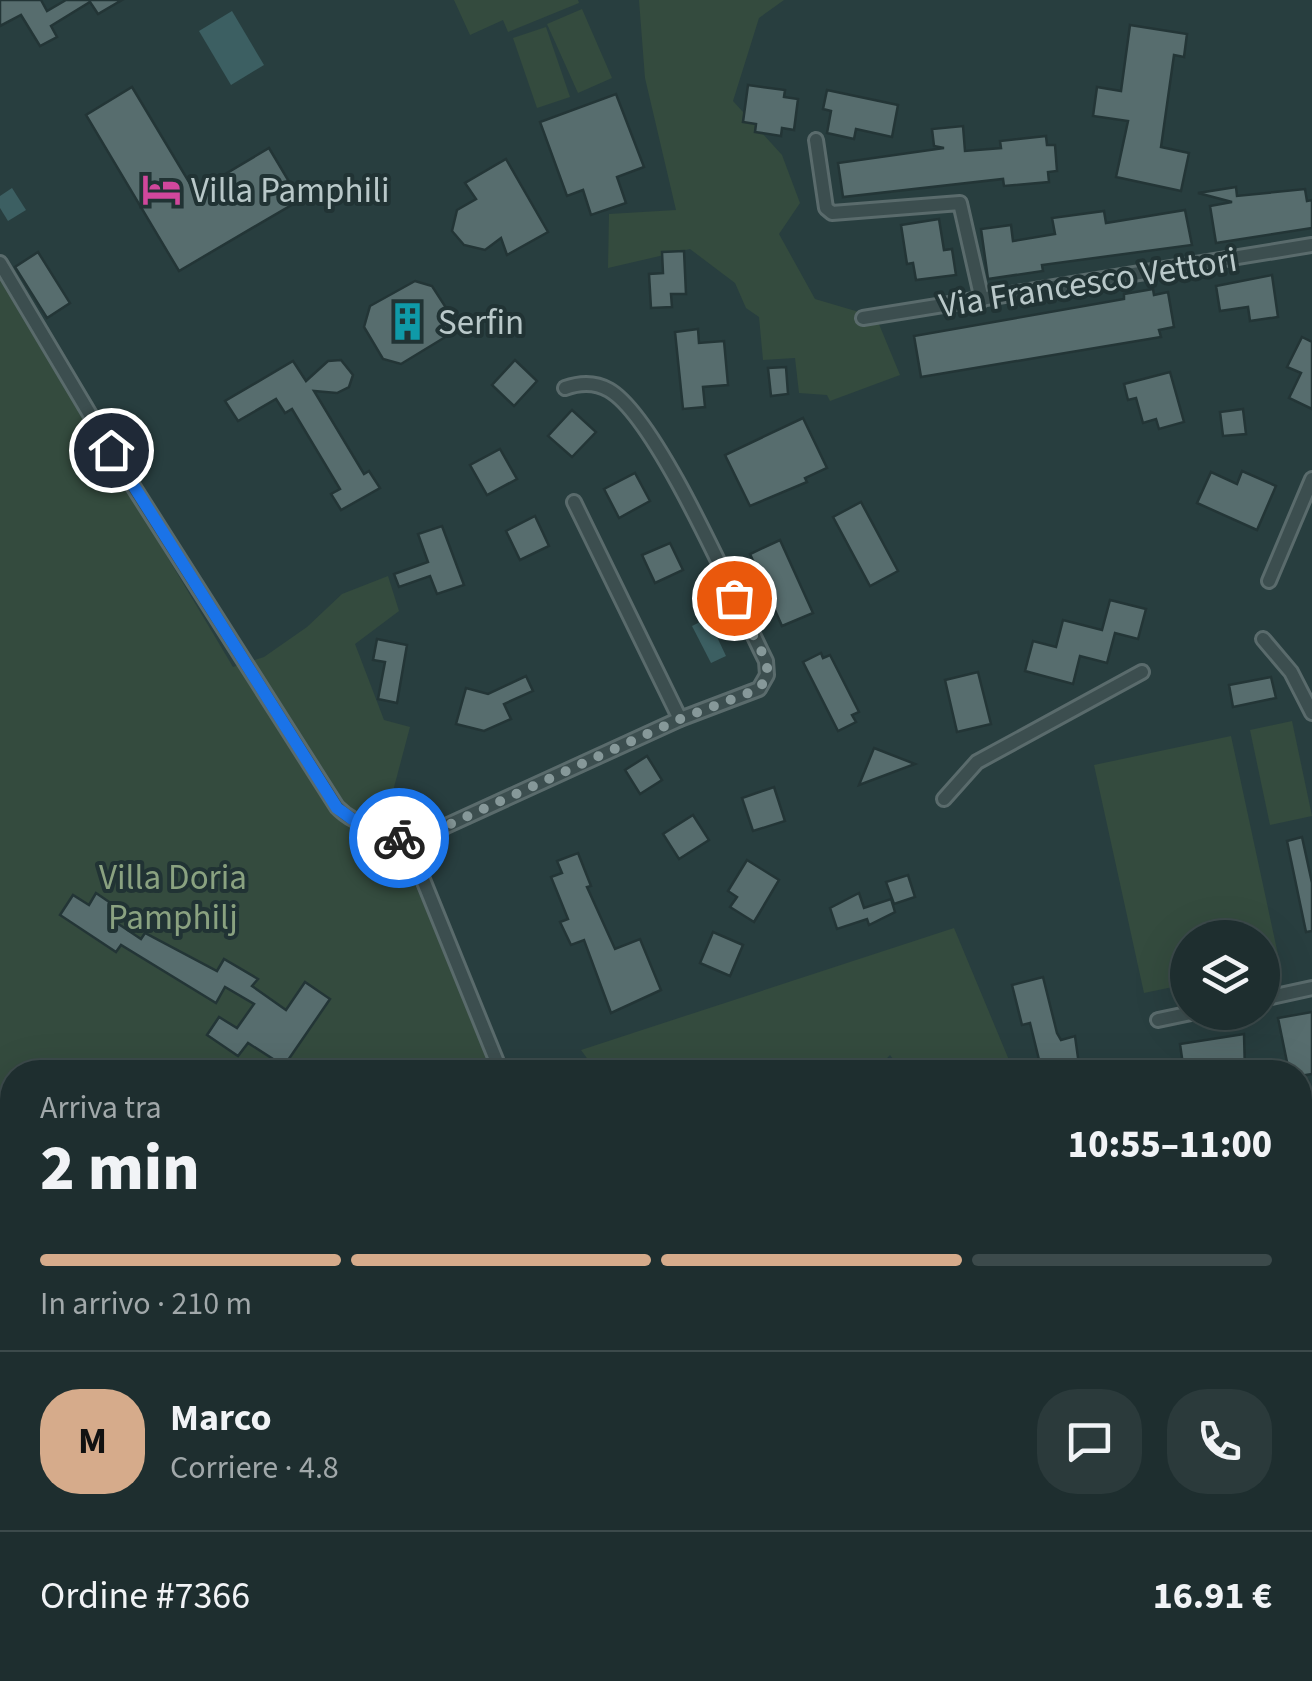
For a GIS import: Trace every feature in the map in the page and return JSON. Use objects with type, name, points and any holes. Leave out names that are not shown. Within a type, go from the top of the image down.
[{"type":"street","points":[[816,140],[826,208],[832,214],[960,203],[982,300]]},
{"type":"street","name":"Via Francesco Vettori","points":[[863,318],[1312,245]]},
{"type":"street","points":[[0,264],[126,475],[337,808],[352,819],[398,838],[413,855],[496,1060]]},
{"type":"street","points":[[413,855],[425,840],[446,826],[680,719],[759,689],[768,675],[766,660],[646,426],[604,387],[578,383],[565,388]]},
{"type":"street","points":[[1268,582],[1312,479]]},
{"type":"street","points":[[574,502],[680,719]]},
{"type":"street","points":[[1263,638],[1291,672],[1312,713]]},
{"type":"street","points":[[944,799],[977,762],[1142,672]]},
{"type":"street","points":[[1280,994],[1312,988]]},
{"type":"street","points":[[1158,1020],[1170,1017]]},
{"type":"green space","points":[[454,0],[579,3],[508,32],[503,20],[470,35]]},
{"type":"green space","points":[[639,0],[784,0],[759,18],[733,101],[782,155],[800,203],[779,234],[815,299],[876,317],[900,375],[830,401],[827,395],[799,393],[795,358],[763,360],[759,317],[746,308],[735,283],[690,249],[608,268],[609,214],[676,210],[645,78]]},
{"type":"green space","points":[[582,9],[612,78],[578,93],[547,24]]},
{"type":"green space","points":[[546,27],[570,97],[537,108],[513,38]]},
{"type":"green space","name":"Villa Doria Pamphilj","points":[[0,276],[233,667],[264,657],[307,627],[342,594],[388,576],[399,611],[355,644],[384,720],[410,727],[393,791],[393,856],[410,873],[492,1060],[0,1060]]},
{"type":"green space","points":[[1292,721],[1312,816],[1270,825],[1250,730]]},
{"type":"green space","points":[[1231,736],[1271,920],[1170,920],[1170,988],[1144,993],[1094,765]]},
{"type":"green space","points":[[954,928],[1009,1060],[894,1060],[890,1055],[885,1060],[588,1060],[581,1050]]},
{"type":"water","points":[[232,11],[264,65],[231,85],[199,31]]},
{"type":"water","points":[[12,188],[26,210],[8,221],[0,208],[0,196]]},
{"type":"water","points":[[708,618],[726,656],[711,663],[692,626]]},
{"type":"building","points":[[0,0],[41,0],[47,11],[66,0],[122,0],[98,14],[90,2],[51,26],[57,37],[40,46],[21,15],[0,26]]},
{"type":"building","points":[[1130,25],[1187,34],[1184,57],[1174,55],[1161,147],[1189,153],[1181,191],[1116,177],[1128,121],[1093,116],[1097,87],[1121,91]]},
{"type":"building","points":[[748,85],[785,90],[784,97],[798,99],[794,130],[782,128],[781,136],[755,132],[756,124],[743,122]]},
{"type":"building","points":[[132,87],[195,192],[269,148],[300,200],[179,271],[86,115]]},
{"type":"building","points":[[827,90],[898,105],[892,137],[856,129],[854,139],[827,133],[831,111],[823,109]]},
{"type":"building","points":[[616,94],[644,167],[617,177],[626,203],[591,215],[583,190],[567,196],[540,122]]},
{"type":"building","points":[[963,126],[965,151],[1001,148],[1000,141],[1046,136],[1047,145],[1055,145],[1057,171],[1048,172],[1049,182],[1004,186],[1003,179],[843,197],[838,163],[944,148],[934,146],[932,129]]},
{"type":"building","points":[[506,159],[548,232],[507,255],[501,238],[485,250],[464,245],[452,231],[457,210],[476,199],[465,183]]},
{"type":"building","points":[[1236,187],[1237,196],[1305,189],[1307,201],[1312,200],[1312,228],[1216,243],[1210,206],[1232,202],[1198,193]]},
{"type":"building","points":[[1185,210],[1192,245],[1042,265],[1043,271],[988,279],[981,229],[1011,225],[1013,241],[1055,234],[1052,218],[1104,211],[1106,223]]},
{"type":"building","points":[[939,219],[944,250],[952,249],[956,275],[916,280],[913,263],[907,264],[901,225]]},
{"type":"building","points":[[684,251],[686,294],[671,294],[672,307],[651,308],[649,274],[663,273],[662,252]]},
{"type":"building","points":[[38,252],[70,303],[47,318],[15,267]]},
{"type":"building","points":[[1272,275],[1278,317],[1250,321],[1248,307],[1220,311],[1216,286]]},
{"type":"building","name":"Serfin","points":[[415,281],[432,286],[452,317],[447,336],[401,364],[383,359],[364,327],[370,306]]},
{"type":"building","points":[[1153,289],[1154,295],[1168,292],[1174,327],[1159,330],[1161,337],[921,377],[914,336],[1124,299],[1124,294]]},
{"type":"building","points":[[698,329],[699,343],[724,341],[728,385],[703,387],[705,407],[683,409],[675,332]]},
{"type":"building","points":[[1302,337],[1312,342],[1312,409],[1289,398],[1301,373],[1287,367]]},
{"type":"building","points":[[341,360],[353,375],[349,387],[337,393],[314,391],[364,474],[369,471],[380,488],[341,510],[331,494],[340,489],[292,409],[285,413],[276,399],[238,421],[225,401],[293,361],[306,381],[328,361]]},
{"type":"building","points":[[515,360],[537,381],[514,406],[492,385]]},
{"type":"building","points":[[786,367],[788,394],[771,396],[768,368]]},
{"type":"building","points":[[1170,372],[1184,422],[1159,429],[1156,419],[1143,423],[1136,398],[1128,400],[1124,384]]},
{"type":"building","points":[[1243,409],[1246,434],[1223,436],[1220,412]]},
{"type":"building","points":[[572,410],[596,432],[572,457],[548,436]]},
{"type":"building","points":[[803,418],[827,468],[805,478],[807,482],[750,506],[725,455]]},
{"type":"building","points":[[500,449],[517,479],[487,495],[470,465]]},
{"type":"building","points":[[1242,471],[1276,486],[1257,530],[1197,503],[1211,472],[1237,484]]},
{"type":"building","points":[[635,473],[650,501],[619,518],[604,489]]},
{"type":"building","points":[[861,502],[898,571],[870,586],[833,517]]},
{"type":"building","points":[[535,516],[549,546],[520,560],[506,531]]},
{"type":"building","points":[[442,526],[464,585],[437,594],[430,576],[399,587],[394,574],[428,562],[418,534]]},
{"type":"building","points":[[780,540],[813,613],[782,626],[750,554]]},
{"type":"building","points":[[670,543],[683,570],[655,583],[642,555]]},
{"type":"building","points":[[1110,600],[1146,609],[1138,639],[1115,633],[1107,663],[1080,656],[1073,684],[1025,671],[1033,641],[1056,647],[1063,620],[1102,630]]},
{"type":"building","points":[[377,639],[407,645],[397,703],[378,699],[385,662],[373,660]]},
{"type":"building","points":[[821,653],[823,658],[830,655],[859,712],[852,715],[856,722],[838,731],[803,662]]},
{"type":"building","points":[[978,672],[991,724],[957,732],[945,680]]},
{"type":"building","points":[[526,676],[533,691],[504,704],[511,719],[484,731],[456,724],[466,688],[488,694]]},
{"type":"building","points":[[1271,677],[1276,698],[1233,707],[1229,685]]},
{"type":"building","points":[[874,748],[915,764],[859,785]]},
{"type":"building","points":[[647,756],[662,780],[640,794],[625,770]]},
{"type":"building","points":[[774,787],[785,821],[753,831],[742,798]]},
{"type":"building","points":[[693,815],[709,840],[679,859],[663,834]]},
{"type":"building","points":[[1302,837],[1312,883],[1312,931],[1306,932],[1287,841]]},
{"type":"building","points":[[578,853],[591,886],[587,887],[615,949],[640,939],[661,990],[611,1013],[584,940],[571,945],[560,922],[568,919],[551,877],[562,873],[557,861]]},
{"type":"building","points":[[747,860],[779,880],[754,922],[730,907],[737,897],[728,891]]},
{"type":"building","points":[[908,875],[915,897],[894,904],[886,882]]},
{"type":"building","points":[[96,893],[121,910],[114,921],[141,939],[145,933],[217,971],[224,959],[258,979],[252,986],[286,1010],[305,982],[330,999],[288,1060],[275,1060],[248,1043],[238,1056],[207,1035],[219,1017],[237,1028],[254,1004],[225,987],[216,1003],[121,945],[116,952],[60,915],[73,895],[89,905]]},
{"type":"building","points":[[859,893],[864,908],[891,899],[895,912],[869,925],[867,919],[837,929],[830,908]]},
{"type":"building","points":[[713,932],[743,945],[730,976],[700,963]]},
{"type":"building","points":[[1043,977],[1057,1033],[1061,1040],[1075,1036],[1078,1060],[1039,1060],[1030,1023],[1022,1025],[1012,985]]},
{"type":"building","points":[[1312,1012],[1312,1060],[1287,1060],[1280,1018]]},
{"type":"building","points":[[1244,1034],[1245,1060],[1182,1060],[1180,1044]]},
{"type":"way so far","points":[[399,838],[413,855],[425,840],[446,826],[680,719],[759,689],[768,675],[766,660],[734,598]]},
{"type":"place","name":"Villa Pamphili","points":[[161,190]]},
{"type":"place","name":"Serfin","points":[[408,322]]},
{"type":"route","points":[[111,450],[337,808],[352,819],[399,838]]}]
